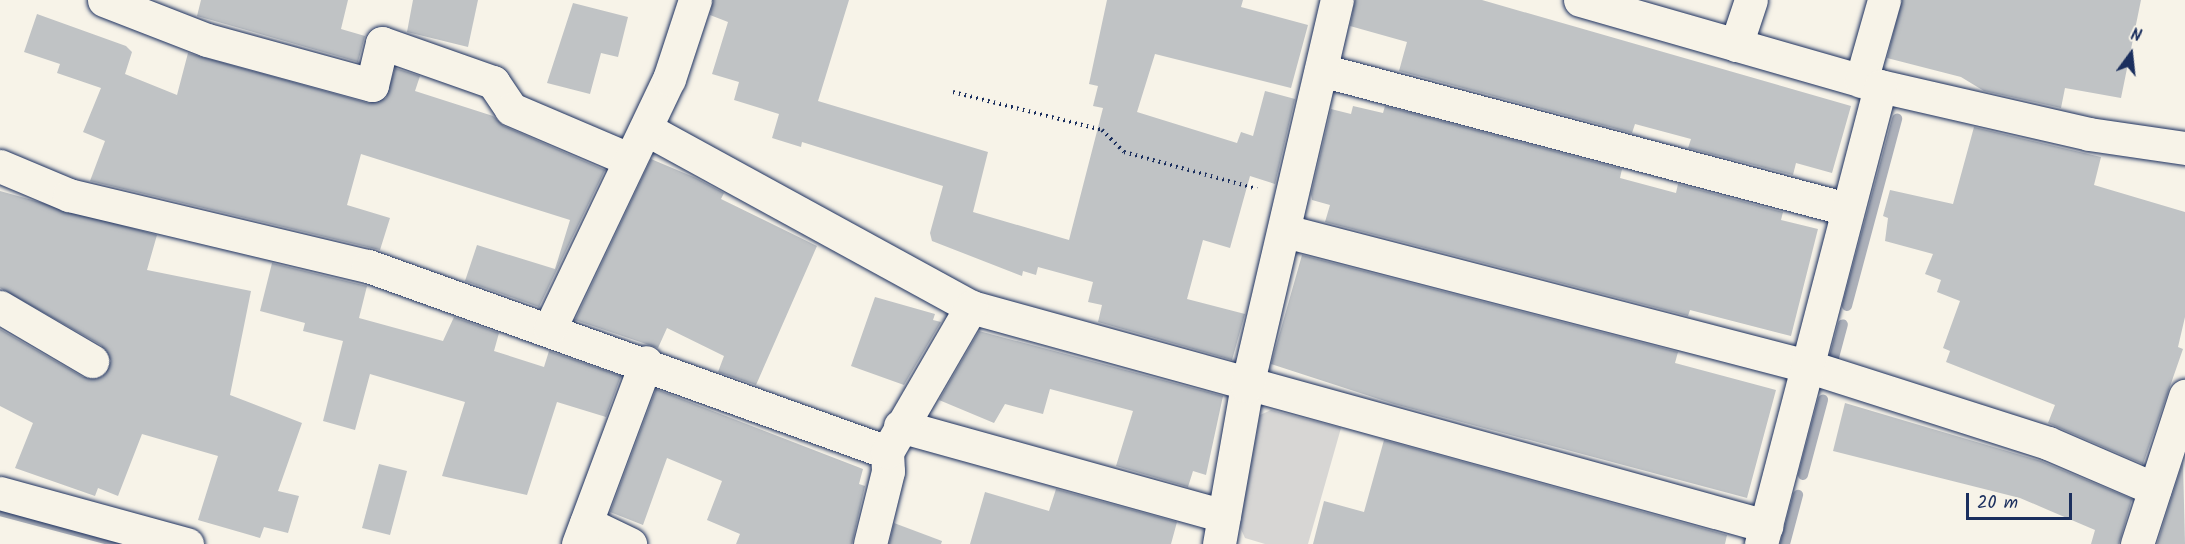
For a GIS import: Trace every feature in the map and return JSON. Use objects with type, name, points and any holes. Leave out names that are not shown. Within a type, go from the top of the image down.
[{"type":"street","points":[[104,0],[207,40],[372,85],[382,44],[493,82],[511,109],[628,159]]},
{"type":"street","points":[[550,328],[628,159],[646,129],[695,0]]},
{"type":"street","points":[[0,166],[69,195],[368,266],[646,362],[894,439],[1222,530],[1247,386],[1285,231],[1337,0]]},
{"type":"street","points":[[1580,0],[1870,84],[2089,134],[2185,148]]},
{"type":"street","points":[[1736,45],[1751,0]]},
{"type":"street","points":[[646,129],[970,307],[1763,535],[1847,209],[1884,0]]},
{"type":"street","points":[[1321,70],[1847,209]]},
{"type":"street","points":[[1285,231],[1807,366],[2048,443],[2155,489]]},
{"type":"street","points":[[0,307],[92,361]]},
{"type":"street","points":[[870,544],[894,439],[970,307]]},
{"type":"street","points":[[630,544],[582,533],[646,362]]},
{"type":"street","points":[[2137,544],[2184,403]]},
{"type":"street","points":[[0,493],[187,544]]},
{"type":"path","points":[[953,93],[1102,130],[1124,152],[1292,199]]},
{"type":"shaded area","points":[[1271,410],[1341,428],[1308,544],[1265,544],[1245,538],[1240,527],[1260,415]]},
{"type":"building","points":[[201,0],[348,0],[341,29],[365,36],[358,62],[197,16]]},
{"type":"building","points":[[413,0],[478,0],[468,47],[407,32]]},
{"type":"building","points":[[713,0],[849,0],[818,101],[988,152],[973,212],[1069,240],[1103,108],[1093,106],[1098,86],[1089,84],[1107,0],[1243,0],[1241,7],[1308,25],[1291,88],[1155,54],[1137,112],[1237,143],[1241,132],[1253,136],[1265,91],[1295,99],[1275,184],[1250,176],[1230,248],[1203,240],[1187,299],[1245,314],[1232,360],[1098,322],[1102,305],[1088,302],[1093,282],[1038,267],[1036,275],[1023,271],[1022,276],[932,241],[930,233],[943,186],[802,142],[801,147],[772,138],[779,114],[734,100],[739,82],[712,74],[728,22],[710,15]]},
{"type":"building","points":[[1355,0],[1482,0],[1851,106],[1832,173],[1796,163],[1793,175],[1688,148],[1691,139],[1635,124],[1632,133],[1399,71],[1407,42],[1350,26]]},
{"type":"building","points":[[1902,0],[2141,0],[2121,98],[2065,88],[2061,108],[1984,91],[1961,77],[1887,58]]},
{"type":"building","points":[[573,3],[628,17],[618,57],[601,53],[590,94],[547,83]]},
{"type":"building","points":[[37,14],[126,46],[132,52],[125,74],[177,95],[188,53],[368,103],[386,98],[395,68],[420,76],[415,91],[493,116],[504,126],[605,170],[539,307],[465,281],[477,245],[555,269],[570,220],[361,154],[347,205],[390,218],[380,250],[90,181],[105,141],[83,132],[101,88],[57,73],[60,64],[24,52]]},
{"type":"building","points":[[1353,106],[1383,113],[1385,106],[1622,169],[1620,178],[1676,193],[1678,184],[1783,212],[1781,220],[1818,229],[1791,336],[1690,310],[1688,316],[1325,222],[1330,205],[1312,200],[1311,194],[1331,109],[1351,114]]},
{"type":"building","points":[[1974,127],[2101,157],[2094,185],[2185,212],[2185,317],[2178,347],[2183,349],[2143,464],[2048,423],[2055,405],[1946,362],[1950,351],[1943,348],[1960,301],[1937,292],[1941,280],[1925,274],[1933,254],[1885,241],[1888,218],[1883,216],[1890,190],[1953,204]]},
{"type":"building","points":[[651,159],[696,178],[724,193],[721,199],[817,246],[756,385],[718,372],[724,356],[667,328],[658,348],[575,320]]},
{"type":"building","points":[[0,191],[157,235],[147,270],[251,291],[230,395],[302,423],[278,491],[299,496],[288,533],[264,527],[260,538],[198,520],[218,456],[142,434],[118,496],[98,488],[95,496],[15,468],[33,423],[0,406],[0,329],[83,377],[102,377],[111,361],[101,345],[0,288]]},
{"type":"building","points":[[1302,255],[1678,352],[1675,363],[1776,390],[1747,498],[1394,404],[1271,364]]},
{"type":"building","points":[[272,263],[367,286],[359,318],[443,341],[454,317],[499,333],[494,351],[544,367],[549,351],[621,376],[606,417],[557,402],[527,495],[442,476],[465,402],[370,374],[355,430],[323,421],[343,341],[303,331],[305,323],[260,311]]},
{"type":"building","points":[[875,297],[935,314],[933,320],[941,322],[904,385],[851,366]]},
{"type":"building","points":[[979,331],[1223,396],[1206,475],[1193,471],[1188,487],[1116,466],[1133,411],[1050,389],[1043,414],[1005,404],[994,423],[939,400]]},
{"type":"building","points":[[656,389],[863,469],[859,484],[865,486],[852,544],[736,544],[740,534],[707,520],[722,481],[667,458],[643,525],[610,512]]},
{"type":"building","points":[[1845,403],[2041,461],[2132,499],[2119,544],[2091,544],[2095,530],[2020,498],[1833,451]]},
{"type":"building","points":[[1384,440],[1727,535],[1725,544],[1313,544],[1324,501],[1364,512]]},
{"type":"building","points":[[2183,462],[2185,544],[2157,544],[2172,496]]},
{"type":"building","points":[[379,464],[407,471],[390,535],[362,528]]},
{"type":"building","points":[[1056,489],[1177,522],[1171,544],[970,544],[985,492],[1049,511]]},
{"type":"building","points":[[894,523],[942,541],[941,544],[889,544]]},
{"type":"waterway","points":[[1847,306],[1897,119]]},
{"type":"waterway","points":[[1832,365],[1843,324]]},
{"type":"waterway","points":[[1803,475],[1823,400]]},
{"type":"waterway","points":[[1785,544],[1798,495]]},
{"type":"waterway","points":[[0,511],[124,544]]}]
